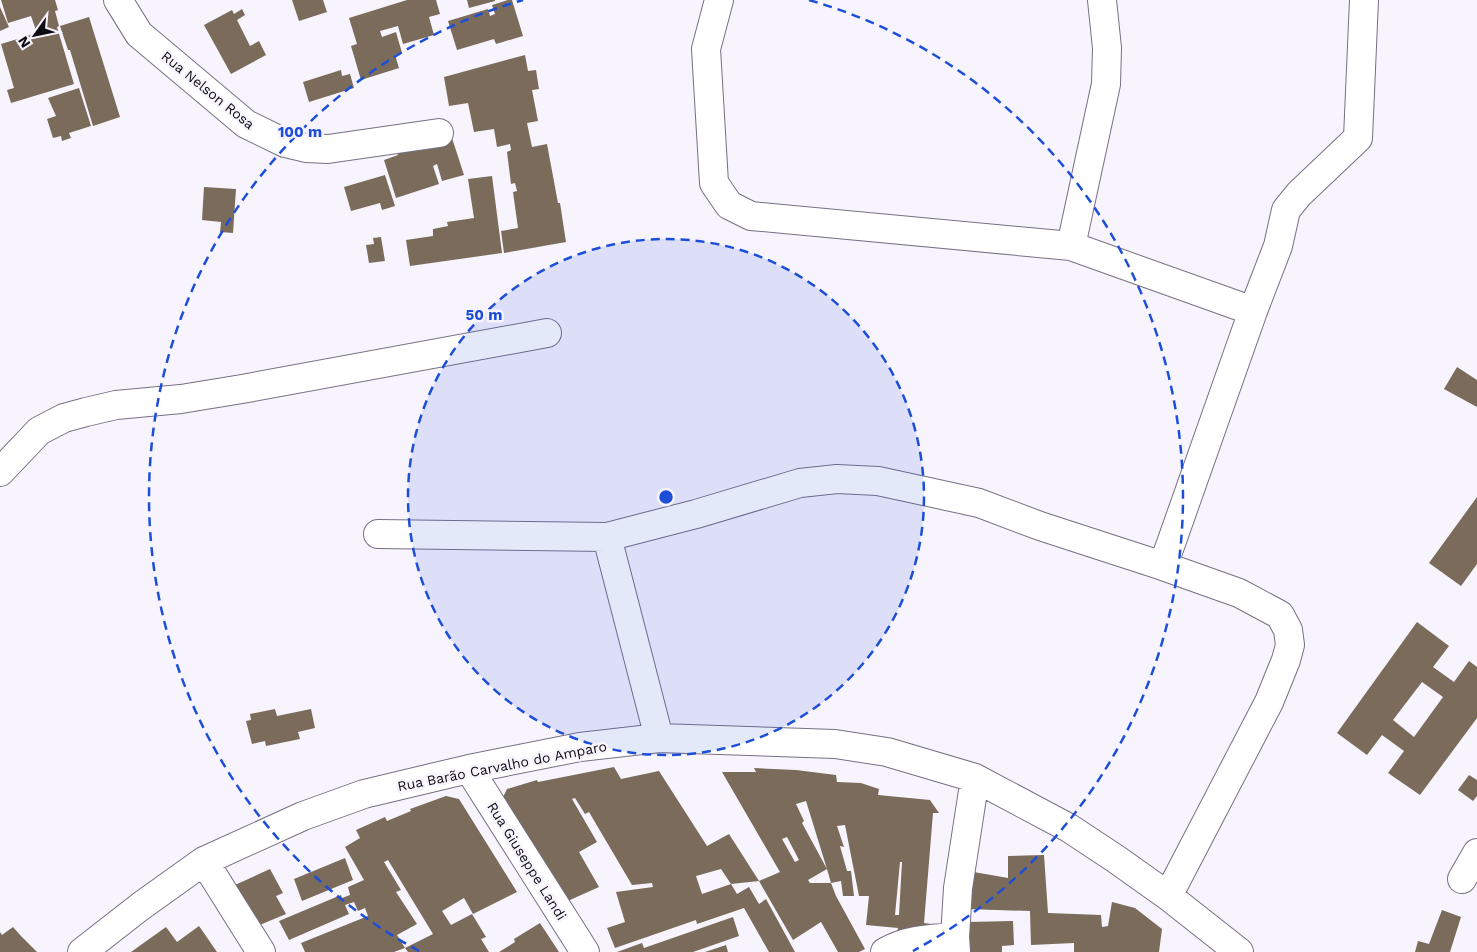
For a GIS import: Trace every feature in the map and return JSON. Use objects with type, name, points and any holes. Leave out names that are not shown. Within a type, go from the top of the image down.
[{"type":"street","name":"Rua Nelson Rosa","points":[[118,0],[139,34],[246,124],[285,143],[306,148],[328,149],[439,133]]},
{"type":"street","points":[[719,0],[706,49],[714,183],[729,205],[751,216],[1071,246],[1253,311]]},
{"type":"street","points":[[1071,246],[1106,84],[1107,48],[1102,0]]},
{"type":"street","points":[[1163,566],[1253,311],[1278,246],[1286,210],[1299,194],[1358,138],[1364,0]]},
{"type":"street","points":[[0,472],[39,432],[64,418],[86,412],[116,405],[181,399],[242,389],[547,333]]},
{"type":"street","points":[[378,534],[607,537],[696,514],[800,483],[845,479],[878,481],[979,503],[1040,526],[1239,593],[1280,615],[1288,630],[1290,645],[1286,660],[1268,702],[1168,896]]},
{"type":"street","points":[[607,537],[659,738]]},
{"type":"street","name":"Rua Barão Carvalho do Amparo","points":[[82,952],[141,906],[204,861],[303,816],[364,794],[469,769],[580,747],[659,738],[835,744],[887,752],[975,778],[1069,828],[1168,896],[1239,952]]},
{"type":"street","name":"Rua Giuseppe Landi","points":[[469,769],[585,952]]},
{"type":"street","points":[[885,952],[907,942],[956,944],[958,888],[975,778]]},
{"type":"street","points":[[1462,879],[1477,853]]},
{"type":"street","points":[[204,861],[260,952]]},
{"type":"building","points":[[1,0],[55,0],[58,10],[55,11],[59,26],[57,27],[74,84],[11,103],[7,90],[14,88],[1,44],[37,33],[31,16],[8,23]]},
{"type":"building","points":[[292,0],[323,0],[327,12],[299,21]]},
{"type":"building","points":[[407,0],[436,0],[440,14],[429,17],[434,35],[403,44],[398,26],[380,31],[382,37],[396,32],[402,53],[395,55],[399,68],[361,80],[351,46],[357,44],[349,18]]},
{"type":"building","points":[[467,0],[495,0],[495,1],[469,8]]},
{"type":"building","points":[[512,0],[523,36],[496,44],[494,39],[457,50],[448,21],[488,9],[490,16],[495,14],[492,5]]},
{"type":"building","points":[[0,7],[9,27],[0,31]]},
{"type":"building","points":[[242,9],[245,15],[237,20],[250,46],[259,41],[266,55],[231,74],[204,25],[232,10],[234,14]]},
{"type":"building","points":[[89,17],[120,117],[93,126],[70,50],[68,50],[60,26]]},
{"type":"building","points":[[525,55],[528,71],[536,70],[539,89],[532,90],[538,121],[527,123],[532,147],[547,144],[558,203],[560,203],[566,242],[504,253],[501,231],[518,228],[513,192],[517,191],[515,183],[511,184],[507,152],[511,150],[510,144],[497,147],[494,129],[474,132],[468,103],[449,106],[444,77]]},
{"type":"building","points":[[341,70],[342,76],[350,74],[354,88],[309,102],[303,82]]},
{"type":"building","points":[[79,88],[91,126],[69,133],[71,138],[62,141],[61,136],[53,138],[47,119],[56,116],[48,98]]},
{"type":"building","points":[[451,135],[464,175],[442,181],[437,164],[433,166],[439,184],[396,198],[384,160],[398,155],[397,152]]},
{"type":"building","points":[[385,175],[395,206],[382,210],[380,203],[351,211],[344,187]]},
{"type":"building","points":[[492,176],[502,253],[410,266],[406,240],[433,236],[433,229],[448,226],[447,222],[474,218],[468,179]]},
{"type":"building","points":[[204,187],[236,189],[233,233],[220,232],[221,222],[202,220]]},
{"type":"building","points":[[381,237],[385,261],[369,263],[366,245],[374,244],[373,238]]},
{"type":"building","points":[[1457,367],[1477,380],[1477,407],[1444,389]]},
{"type":"building","points":[[1477,497],[1477,564],[1461,586],[1429,563]]},
{"type":"building","points":[[1417,622],[1449,646],[1433,667],[1454,682],[1469,661],[1477,667],[1477,718],[1420,795],[1388,773],[1404,751],[1382,735],[1367,755],[1337,733]],"holes":[[[1422,682],[1443,697],[1414,737],[1393,720]]]},
{"type":"building","points":[[275,709],[277,716],[311,709],[315,728],[298,732],[300,739],[266,746],[265,741],[252,744],[246,721],[251,720],[250,714]]},
{"type":"building","points":[[614,767],[621,779],[659,771],[707,846],[729,834],[759,881],[731,884],[737,894],[749,887],[759,904],[766,899],[795,952],[769,952],[744,908],[697,924],[696,920],[615,948],[607,928],[625,922],[616,892],[653,887],[652,883],[632,885],[589,812],[585,814],[575,798],[572,799],[597,842],[579,852],[599,887],[561,904],[501,801],[507,789],[537,780],[538,782]],"holes":[[[721,869],[731,884],[702,894],[696,876]]]},
{"type":"building","points":[[754,768],[796,770],[836,775],[837,782],[861,783],[879,789],[878,795],[930,800],[939,813],[933,813],[924,923],[931,924],[930,935],[897,932],[898,928],[866,925],[869,896],[859,896],[845,825],[837,826],[844,847],[840,846],[847,871],[851,871],[854,896],[843,896],[841,881],[831,883],[836,896],[865,949],[859,952],[838,952],[821,922],[793,940],[759,881],[780,872],[722,772],[756,772]],"holes":[[[806,801],[827,869],[802,823],[804,821],[796,804]],[[787,837],[799,860],[795,862],[782,839]],[[900,862],[902,862],[899,915],[895,915]],[[827,869],[831,883],[810,883],[808,880]]]},
{"type":"building","points":[[1469,775],[1477,780],[1477,796],[1473,801],[1458,790]]},
{"type":"building","points":[[446,796],[459,799],[517,892],[473,914],[464,898],[442,911],[451,925],[472,914],[486,937],[481,939],[489,952],[408,952],[405,948],[394,952],[305,952],[301,943],[368,916],[365,908],[358,911],[354,902],[345,905],[349,914],[289,940],[279,921],[341,895],[342,898],[350,895],[348,887],[364,880],[345,847],[360,838],[356,830],[385,817],[387,821],[411,811],[410,809]],"holes":[[[388,860],[433,934],[405,948],[397,935],[417,924],[396,892],[401,890],[384,862]]]},
{"type":"building","points":[[1044,855],[1048,913],[1101,915],[1102,927],[1108,926],[1112,902],[1135,908],[1162,929],[1159,952],[1074,952],[1074,943],[1031,945],[1030,911],[966,909],[968,871],[1008,878],[1008,856]]},
{"type":"building","points":[[345,858],[353,880],[302,901],[294,879]]},
{"type":"building","points":[[270,869],[283,893],[276,896],[286,914],[255,927],[235,885]]},
{"type":"building","points":[[1442,910],[1461,917],[1450,952],[1415,952],[1418,941],[1429,944]]},
{"type":"building","points":[[733,917],[739,936],[693,952],[617,952],[642,943],[644,948]]},
{"type":"building","points":[[1013,921],[1014,945],[1002,946],[1002,952],[966,952],[967,922]]},
{"type":"building","points":[[540,923],[559,952],[499,952],[515,942],[514,939]]},
{"type":"building","points":[[199,926],[217,952],[131,952],[166,927],[177,942]]},
{"type":"building","points":[[13,927],[37,952],[0,952],[0,932],[2,935]]},
{"type":"building","points":[[726,945],[728,952],[705,952]]}]
